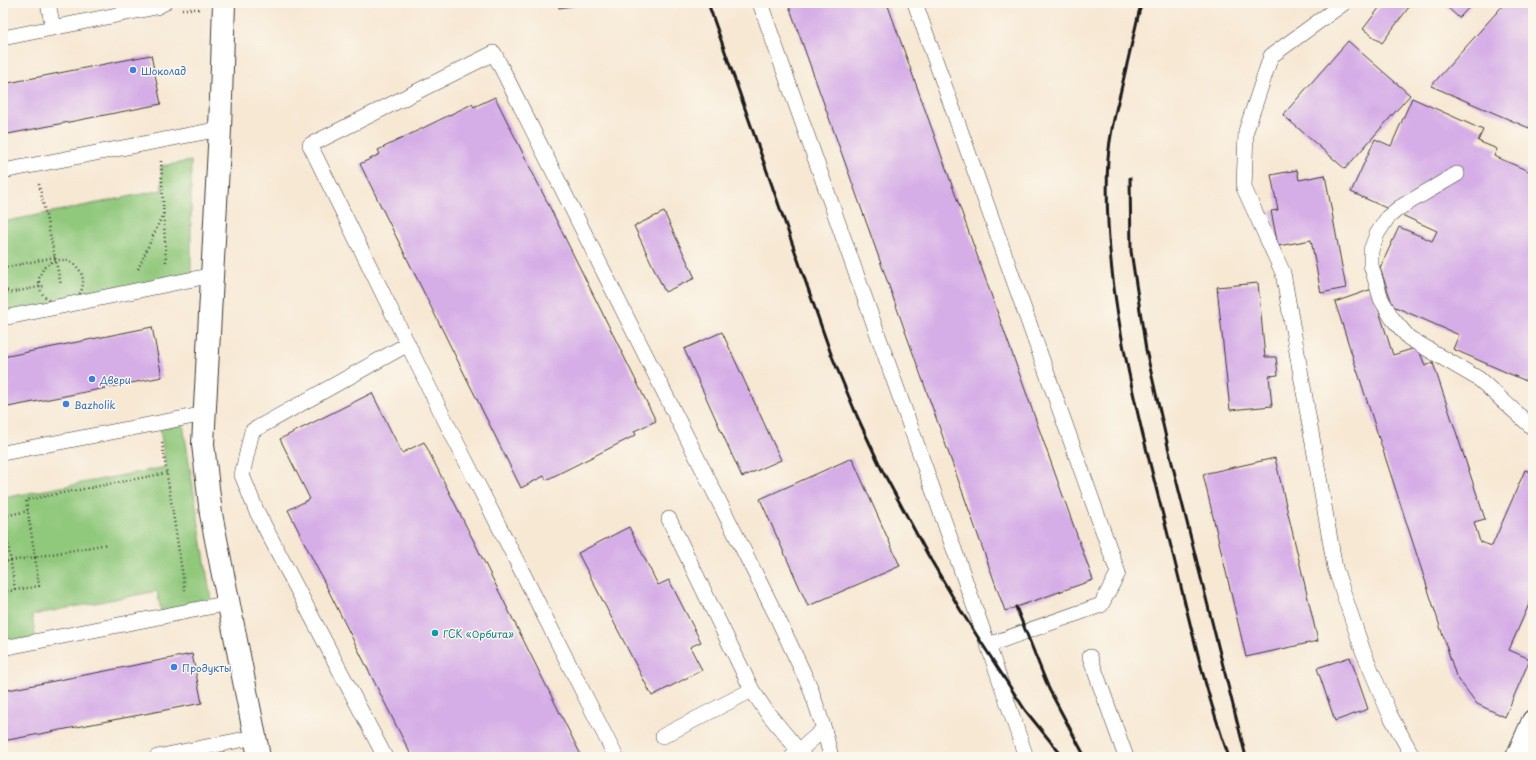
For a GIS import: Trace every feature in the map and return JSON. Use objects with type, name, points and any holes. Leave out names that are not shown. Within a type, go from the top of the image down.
[{"type":"street","points":[[224,7],[213,275],[203,444],[211,514],[257,747]]},
{"type":"street","points":[[1518,757],[1533,722]]},
{"type":"lane","points":[[48,3],[53,28]]},
{"type":"lane","points":[[760,3],[988,645],[1026,757]]},
{"type":"lane","points":[[915,3],[1118,572],[1101,605],[988,645]]},
{"type":"lane","points":[[1344,3],[1271,56],[1246,131],[1244,188],[1283,273],[1335,568],[1363,651],[1390,715],[1413,757]]},
{"type":"lane","points":[[3,38],[160,5]]},
{"type":"lane","points":[[616,757],[408,344],[310,145],[494,53],[810,687],[824,729],[831,757]]},
{"type":"lane","points":[[3,171],[220,129]]},
{"type":"lane","points":[[1457,174],[1399,208],[1388,217],[1376,234],[1371,250],[1371,265],[1373,273],[1381,299],[1392,318],[1409,338],[1479,379],[1533,428]]},
{"type":"lane","points":[[3,318],[64,299],[167,284],[213,275]]},
{"type":"lane","points":[[385,757],[256,510],[242,475],[252,431],[408,344]]},
{"type":"lane","points":[[3,453],[205,414]]},
{"type":"lane","points":[[670,519],[752,690],[798,755],[824,729]]},
{"type":"lane","points":[[3,648],[229,602]]},
{"type":"lane","points":[[1090,657],[1126,757]]},
{"type":"lane","points":[[663,736],[752,690]]},
{"type":"lane","points":[[157,757],[257,747]]},
{"type":"path","points":[[160,5],[224,7]]},
{"type":"path","points":[[160,141],[167,284]]},
{"type":"path","points":[[34,165],[64,299]]},
{"type":"path","points":[[138,269],[163,213]]},
{"type":"path","points":[[3,268],[55,259],[70,262],[77,266],[83,279],[83,287],[75,300],[64,299],[58,304],[50,302],[44,298],[38,288],[38,278],[41,270],[46,264],[55,259]]},
{"type":"path","points":[[3,290],[14,292]]},
{"type":"path","points":[[159,423],[188,611]]},
{"type":"path","points":[[3,592],[39,586],[26,500],[167,473]]},
{"type":"path","points":[[3,509],[15,590]]},
{"type":"path","points":[[4,516],[28,511]]},
{"type":"path","points":[[3,562],[108,544]]},
{"type":"green space","points":[[191,161],[191,279],[3,318],[3,222],[162,190],[161,166]]},
{"type":"green space","points":[[183,424],[212,606],[162,616],[157,591],[32,615],[36,641],[3,648],[3,498],[166,467],[160,429]]},
{"type":"building","points":[[558,3],[583,3],[583,4],[559,8]]},
{"type":"building","points":[[788,3],[887,3],[1093,580],[1005,611]]},
{"type":"building","points":[[1383,3],[1412,3],[1382,43],[1363,29]]},
{"type":"building","points":[[1443,3],[1473,3],[1459,18]]},
{"type":"building","points":[[1505,3],[1533,3],[1533,117],[1529,128],[1431,86]]},
{"type":"building","points":[[1348,41],[1410,95],[1345,169],[1283,115]]},
{"type":"building","points":[[151,55],[161,104],[3,135],[3,84]]},
{"type":"building","points":[[495,97],[656,421],[634,431],[636,435],[546,480],[544,476],[521,488],[360,164],[380,154],[378,150],[472,104],[474,107]]},
{"type":"building","points":[[1412,98],[1483,130],[1478,141],[1497,149],[1494,156],[1533,173],[1533,384],[1453,349],[1459,335],[1393,306],[1380,268],[1399,227],[1432,241],[1437,231],[1351,192],[1375,139],[1391,146]]},
{"type":"building","points":[[1297,170],[1299,180],[1325,175],[1346,288],[1321,293],[1311,240],[1278,246],[1271,211],[1278,210],[1271,175]]},
{"type":"building","points":[[664,212],[695,278],[665,292],[634,226]]},
{"type":"building","points":[[1258,283],[1265,357],[1276,357],[1278,375],[1269,376],[1272,406],[1230,410],[1217,287]]},
{"type":"building","points":[[1372,289],[1393,355],[1418,347],[1425,366],[1433,363],[1485,519],[1474,522],[1480,542],[1492,546],[1525,470],[1533,473],[1533,595],[1509,650],[1530,659],[1505,717],[1477,704],[1456,676],[1335,302]]},
{"type":"building","points":[[152,327],[162,377],[3,408],[3,357]]},
{"type":"building","points":[[722,332],[781,460],[742,477],[684,349]]},
{"type":"building","name":"ГСК «Орбита»","points":[[372,393],[402,453],[424,442],[582,757],[412,757],[288,510],[310,499],[280,439]]},
{"type":"building","points":[[852,458],[900,566],[808,606],[760,499]]},
{"type":"building","points":[[1275,458],[1318,641],[1246,657],[1203,474]]},
{"type":"building","points":[[629,527],[658,585],[669,580],[701,642],[690,647],[702,670],[652,696],[578,553]]},
{"type":"building","points":[[192,654],[202,703],[3,741],[3,691]]},
{"type":"building","points":[[1350,657],[1368,709],[1335,721],[1317,668]]},
{"type":"railway","points":[[708,3],[831,354],[882,470],[928,555],[961,611],[1025,710],[1063,757]]},
{"type":"railway","points":[[1142,3],[1111,132],[1108,158],[1107,206],[1110,255],[1124,350],[1145,445],[1196,649],[1211,703],[1229,757]]},
{"type":"railway","points":[[1130,178],[1131,251],[1146,350],[1169,451],[1246,757]]},
{"type":"railway","points":[[1016,607],[1049,689],[1085,757]]},
{"type":"place","name":"Шоколад","points":[[133,70]]},
{"type":"place","name":"Двери","points":[[92,379]]},
{"type":"place","name":"Bazholik","points":[[66,404]]},
{"type":"place","name":"ГСК «Орбита»","points":[[435,633]]},
{"type":"place","name":"Продукты","points":[[174,667]]}]
